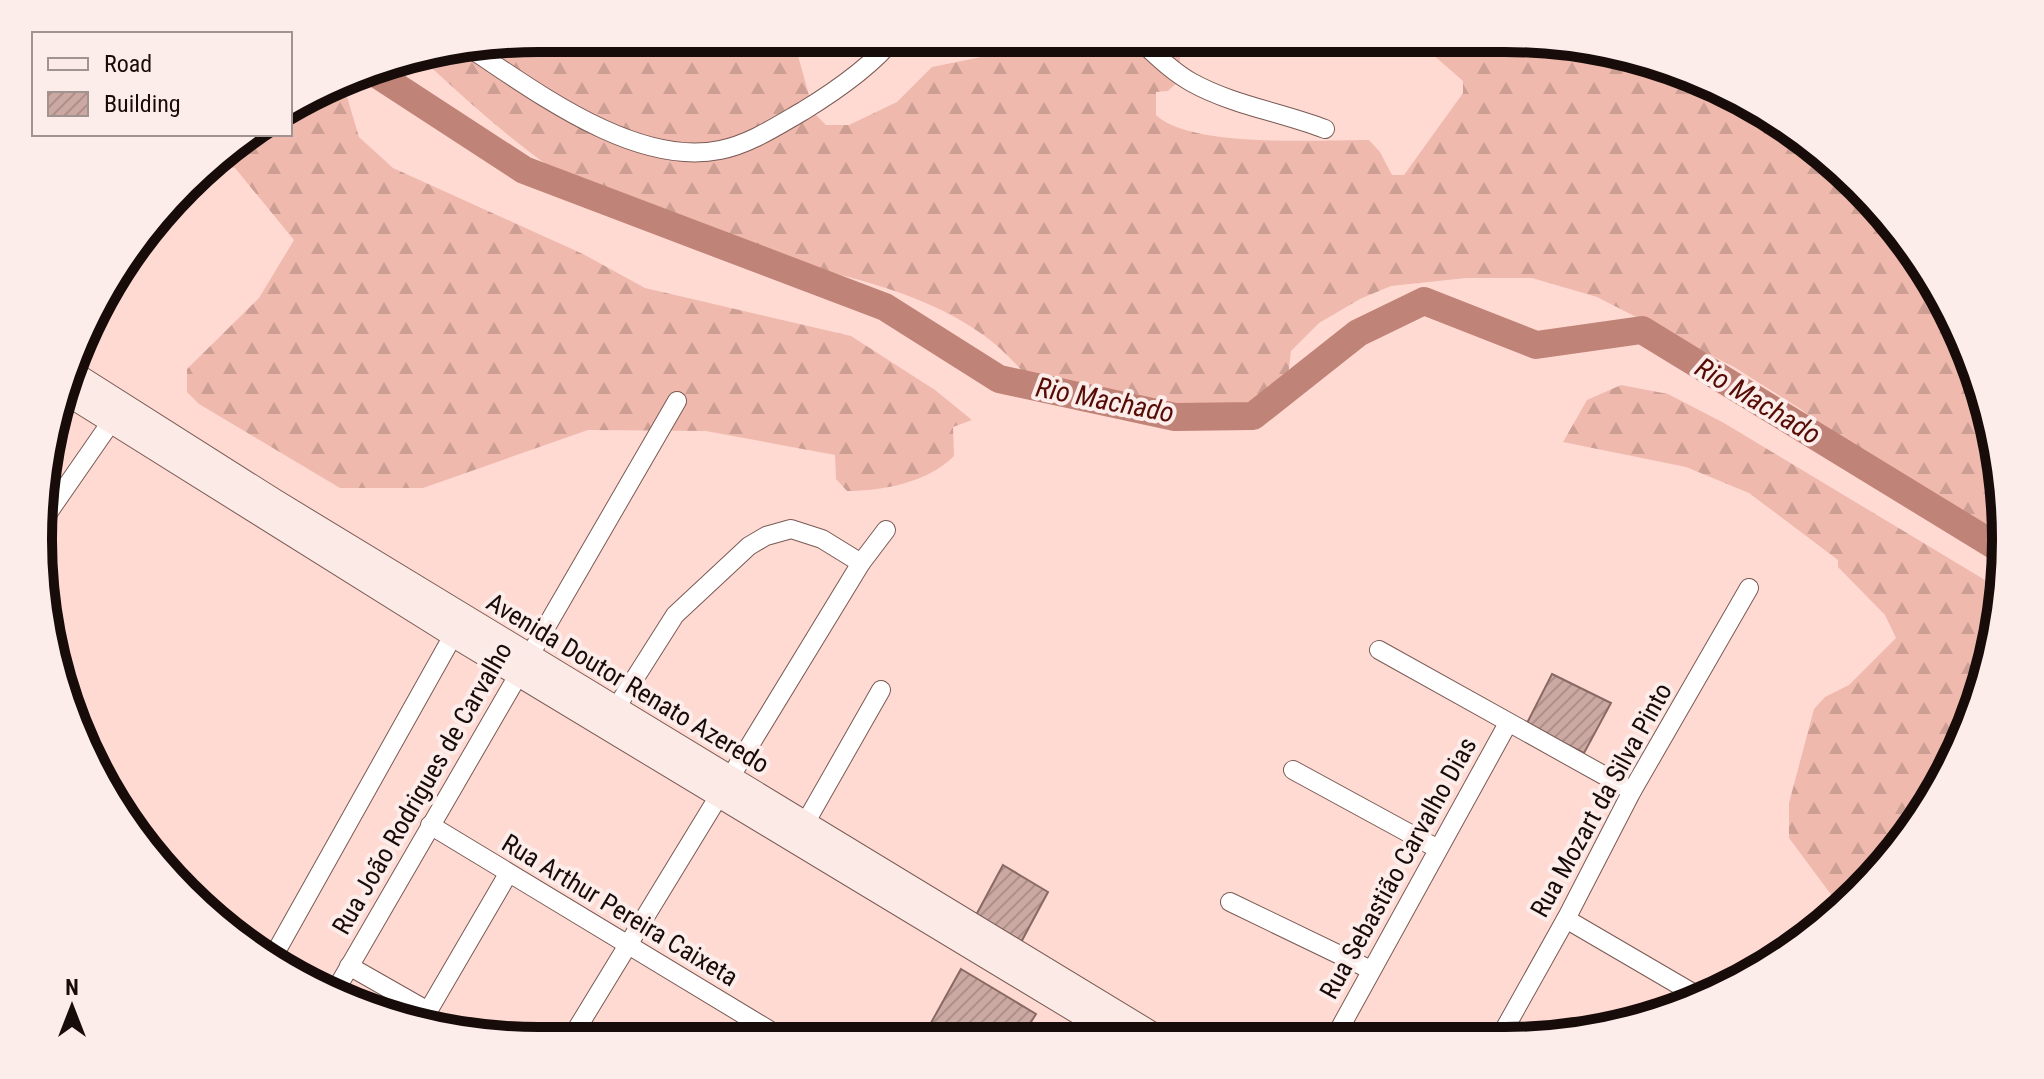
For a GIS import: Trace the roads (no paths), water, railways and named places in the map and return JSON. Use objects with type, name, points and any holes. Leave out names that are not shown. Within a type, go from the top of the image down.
[{"type":"street","points":[[481,55],[568,110],[625,138],[675,153],[720,150],[754,139],[820,100],[877,52]]},
{"type":"street","points":[[1152,52],[1169,67],[1202,87],[1325,129]]},
{"type":"street","name":"Avenida Doutor Renato Azeredo","points":[[79,380],[116,414]]},
{"type":"street","name":"Avenida Doutor Renato Azeredo","points":[[74,396],[116,414],[459,626],[801,831],[1038,977],[1098,1022]]},
{"type":"street","name":"Rua João Rodrigues de Carvalho","points":[[339,984],[677,401]]},
{"type":"street","points":[[53,505],[116,414]]},
{"type":"street","points":[[612,716],[656,642],[686,602],[749,546],[766,536],[791,529],[806,531],[861,563]]},
{"type":"street","points":[[578,1027],[861,563],[886,530]]},
{"type":"street","name":"Rua Mozart da Silva Pinto","points":[[1506,1027],[1632,791],[1749,588]]},
{"type":"street","points":[[277,950],[459,626]]},
{"type":"street","points":[[1379,650],[1507,725],[1632,791]]},
{"type":"street","points":[[801,831],[881,690]]},
{"type":"street","name":"Rua Sebastião Carvalho Dias","points":[[1340,1027],[1507,725]]},
{"type":"street","points":[[1293,770],[1438,849]]},
{"type":"street","name":"Rua Arthur Pereira Caixeta","points":[[430,825],[764,1027]]},
{"type":"street","points":[[426,1013],[508,874]]},
{"type":"street","points":[[1230,902],[1371,970]]},
{"type":"street","points":[[1566,919],[1689,991]]},
{"type":"street","points":[[349,966],[424,1013]]},
{"type":"waterway","name":"Rio Machado","points":[[383,78],[524,170],[885,307],[999,379],[1175,417],[1253,416],[1358,333],[1424,301],[1536,345],[1642,330],[1992,544]]}]
